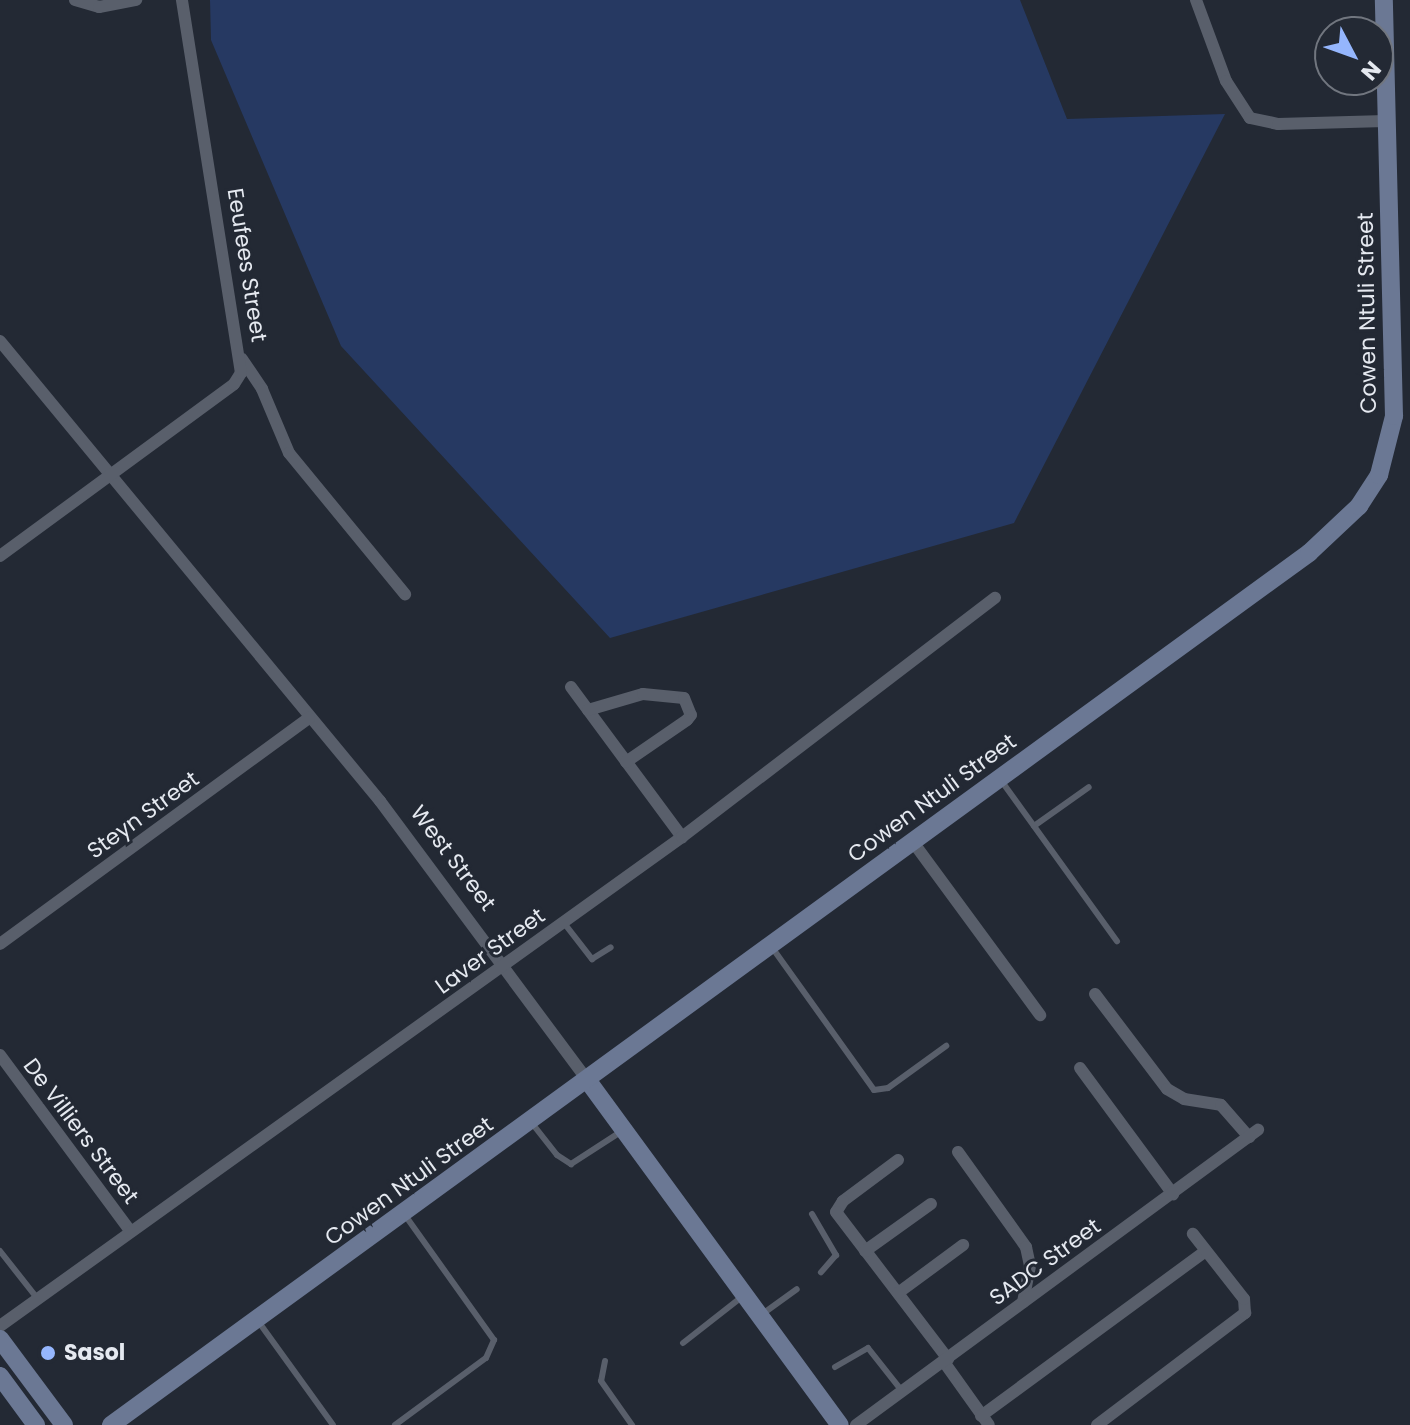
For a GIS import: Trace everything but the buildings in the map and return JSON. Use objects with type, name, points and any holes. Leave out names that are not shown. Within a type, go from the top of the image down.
[{"type":"street","points":[[75,0],[99,7],[136,0]]},
{"type":"street","name":"Eeufees Street","points":[[0,556],[234,384],[241,373],[241,356],[182,0]]},
{"type":"street","points":[[1196,0],[1226,81],[1250,118],[1278,124],[1385,121]]},
{"type":"street","name":"Cowen Ntuli Street","points":[[111,1425],[588,1081],[1309,553],[1359,506],[1379,475],[1394,416],[1384,0]]},
{"type":"street","name":"West Street","points":[[0,341],[380,801],[840,1425]]},
{"type":"street","points":[[241,356],[289,453],[405,594]]},
{"type":"street","name":"Laver Street","points":[[0,1326],[682,837],[995,598]]},
{"type":"street","points":[[571,687],[682,837]]},
{"type":"street","points":[[588,710],[643,694],[684,698],[691,715],[626,762]]},
{"type":"street","name":"Steyn Street","points":[[0,944],[309,718]]},
{"type":"street","points":[[913,842],[1040,1015]]},
{"type":"street","name":"SADC Street","points":[[856,1425],[1253,1133],[1221,1105],[1184,1099],[1167,1089],[1095,994]]},
{"type":"street","name":"De Villiers Street","points":[[0,1055],[130,1231]]},
{"type":"street","points":[[1080,1068],[1173,1194]]},
{"type":"street","points":[[958,1152],[1026,1247],[1030,1266],[1023,1302]]},
{"type":"street","points":[[898,1160],[843,1201],[836,1212],[946,1360],[985,1420],[1206,1251]]},
{"type":"street","points":[[865,1251],[931,1204]]},
{"type":"street","points":[[1097,1425],[1245,1313],[1244,1299],[1193,1234]]},
{"type":"street","points":[[898,1293],[963,1245]]},
{"type":"street","points":[[0,1339],[64,1425]]},
{"type":"street","points":[[0,1376],[36,1425]]},
{"type":"lane","points":[[1000,778],[1117,941]]},
{"type":"lane","points":[[1034,826],[1089,787]]},
{"type":"lane","points":[[563,923],[592,959],[611,947]]},
{"type":"lane","points":[[771,946],[874,1090],[888,1088],[946,1046]]},
{"type":"lane","points":[[531,1122],[557,1155],[571,1164],[622,1131]]},
{"type":"lane","points":[[395,1425],[494,1349],[494,1340],[404,1214]]},
{"type":"lane","points":[[812,1214],[836,1255],[821,1272]]},
{"type":"lane","points":[[0,1251],[37,1298]]},
{"type":"lane","points":[[761,1315],[797,1289]]},
{"type":"lane","points":[[683,1343],[746,1294]]},
{"type":"lane","points":[[258,1320],[333,1425]]},
{"type":"lane","points":[[835,1367],[868,1348],[902,1391]]},
{"type":"lane","points":[[605,1361],[601,1381],[632,1425]]},
{"type":"shaded area","points":[[210,0],[1020,0],[1067,119],[1225,114],[1014,523],[610,638],[341,346],[211,40]]},
{"type":"place","name":"Sasol","points":[[48,1353]]}]
